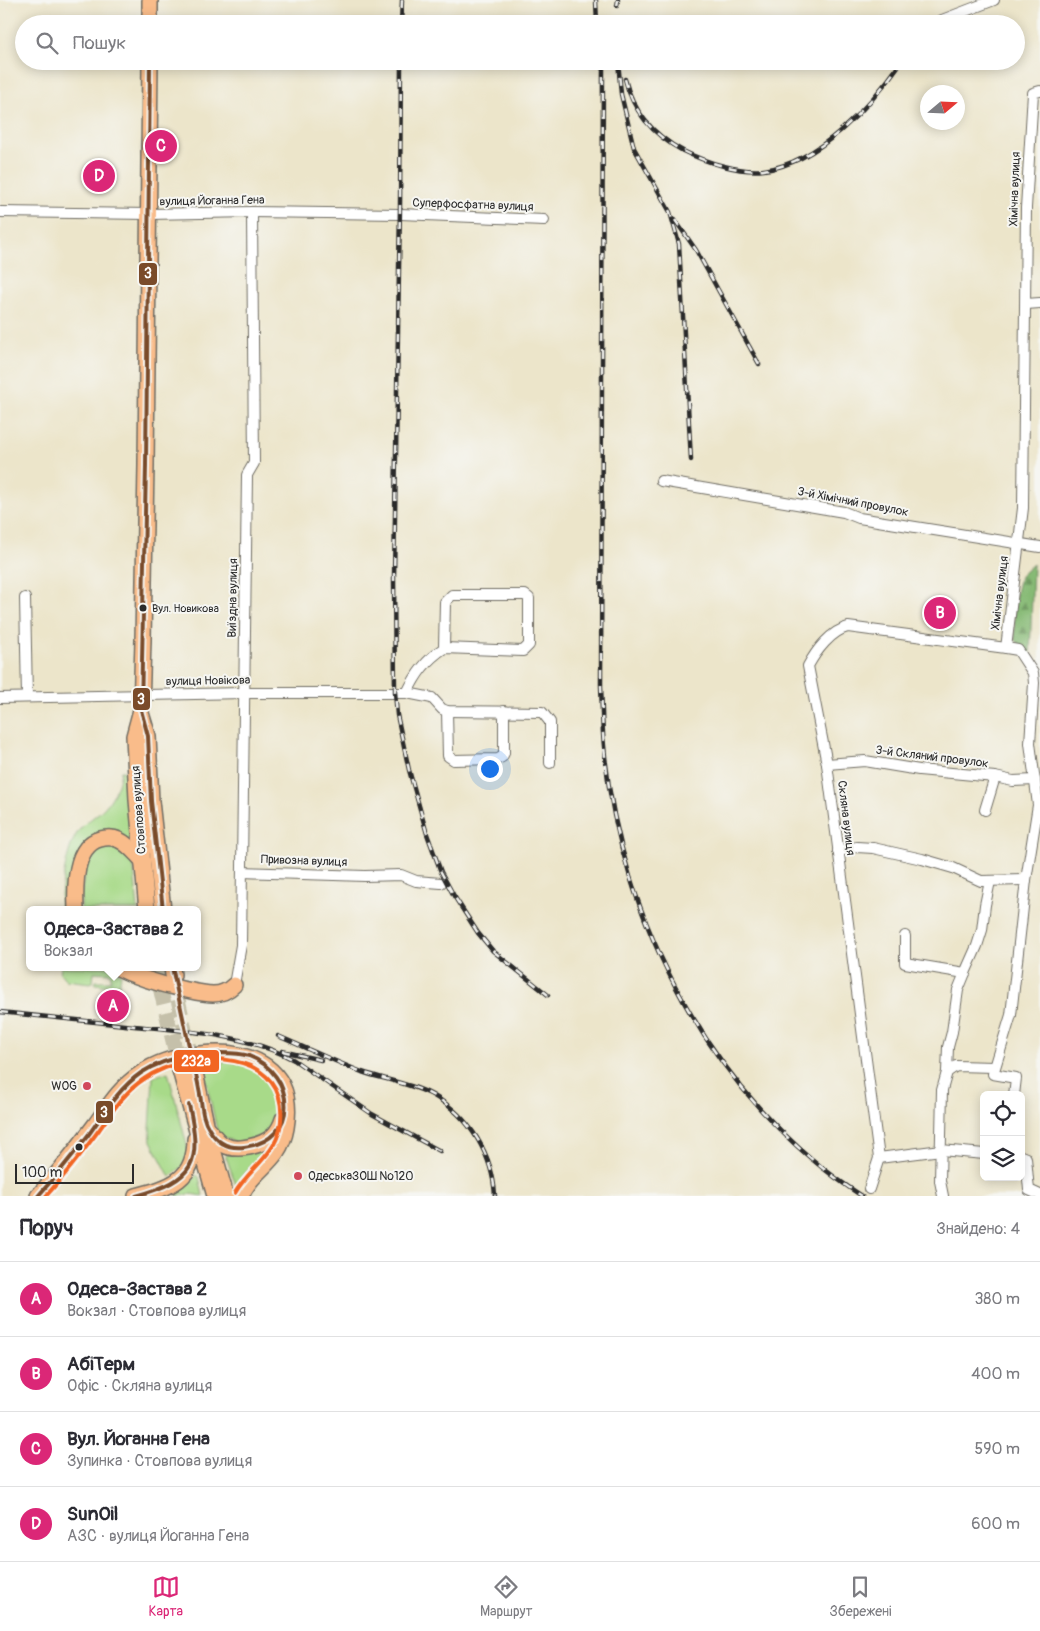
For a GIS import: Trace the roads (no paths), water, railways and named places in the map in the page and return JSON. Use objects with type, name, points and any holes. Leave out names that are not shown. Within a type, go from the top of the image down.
[{"type":"main road","points":[[150,0],[150,15]]},
{"type":"main road","name":"Стовпова вулиця","points":[[147,906],[137,800],[134,736],[141,703],[146,475],[150,70]]},
{"type":"main road","name":"Стовпова вулиця","points":[[141,703],[148,736],[151,801],[163,906]]},
{"type":"main road","points":[[76,906],[76,883],[81,856],[86,847],[94,841],[112,837],[120,840],[142,860]]},
{"type":"main road","points":[[125,971],[142,979],[213,994],[229,990],[234,985]]},
{"type":"main road","points":[[38,1196],[127,1085],[140,1073],[165,1061],[185,1056],[212,1053],[248,1056],[263,1064],[276,1077],[283,1090],[286,1127],[279,1150],[244,1188],[240,1196]]},
{"type":"main road","points":[[187,1069],[215,1196]]},
{"type":"main road","points":[[201,1129],[226,1146],[232,1148],[246,1147],[263,1142],[274,1136],[279,1130],[286,1111]]},
{"type":"main road","points":[[136,1196],[164,1188],[183,1177],[190,1168],[194,1158],[201,1129]]},
{"type":"main road","points":[[201,1129],[226,1196]]},
{"type":"street","points":[[955,15],[994,0]]},
{"type":"street","name":"Хімічна вулиця","points":[[994,1067],[1011,1015],[1026,880],[1035,853],[1038,805],[1030,743],[1033,673],[1018,650],[1006,648],[1023,508],[1026,208],[1033,94],[1040,92]]},
{"type":"street","name":"вулиця Йоганна Гена","points":[[0,212],[397,214]]},
{"type":"street","name":"Виїздна вулиця","points":[[234,985],[241,945],[247,475],[254,463],[252,212]]},
{"type":"street","name":"Суперфосфатна вулиця","points":[[397,214],[544,220]]},
{"type":"street","points":[[1026,304],[1040,303]]},
{"type":"street","name":"3-й Хімічний провулок","points":[[661,481],[844,512],[859,518],[1040,546]]},
{"type":"street","points":[[409,689],[420,669],[431,657],[444,648],[523,651],[530,645],[528,598],[524,595],[452,595],[445,602],[444,648]]},
{"type":"street","points":[[25,598],[27,698]]},
{"type":"street","name":"Скляна вулиця","points":[[869,1189],[879,1158],[827,764],[808,666],[814,655],[838,629],[848,627],[1006,648]]},
{"type":"street","name":"вулиця Новікова","points":[[0,698],[141,703],[244,693],[409,689],[432,698],[442,708],[447,710]]},
{"type":"street","points":[[504,711],[504,753],[502,757],[498,759],[454,760],[448,756],[447,710],[504,711],[542,712],[548,716],[550,722],[550,763]]},
{"type":"street","name":"3-й Скляний провулок","points":[[827,764],[865,761],[919,770],[995,776],[1013,781],[1034,780]]},
{"type":"street","points":[[985,810],[995,776]]},
{"type":"street","points":[[838,851],[857,847],[873,848],[953,868],[981,881],[1026,880]]},
{"type":"street","name":"Привозна вулиця","points":[[242,872],[365,876],[401,875],[416,880],[441,883]]},
{"type":"street","points":[[943,1196],[940,1181],[942,1090],[947,1072],[948,1047],[958,990],[982,930],[990,881]]},
{"type":"street","points":[[905,936],[905,962],[965,972]]},
{"type":"street","points":[[947,1072],[956,1066],[994,1067],[993,1074],[1016,1078],[1014,1091]]},
{"type":"street","points":[[879,1158],[942,1150],[980,1154]]},
{"type":"street","points":[[1025,1158],[1029,1190],[1040,1195]]},
{"type":"tunnel","points":[[156,971],[180,1070]]},
{"type":"tunnel","points":[[173,977],[193,1066]]},
{"type":"railway","points":[[401,15],[402,0]]},
{"type":"railway","points":[[596,0],[597,15]]},
{"type":"railway","points":[[617,6],[618,0]]},
{"type":"railway","points":[[401,70],[394,578],[397,715],[409,770],[427,834],[441,872],[478,933],[493,951],[548,995]]},
{"type":"railway","points":[[603,70],[601,686],[604,746],[613,811],[630,876],[653,940],[683,1001],[719,1058],[761,1110],[809,1157],[862,1196]]},
{"type":"railway","points":[[619,70],[621,94],[634,148],[670,212],[679,244],[691,460]]},
{"type":"railway","points":[[625,79],[633,102],[639,112],[654,130],[672,145],[692,155],[723,166],[744,170],[764,170],[784,165],[805,156],[824,144],[860,113],[896,70]]},
{"type":"railway","points":[[675,220],[696,250],[759,364]]},
{"type":"railway","points":[[0,1012],[195,1032],[256,1044],[294,1060],[372,1114],[440,1151]]},
{"type":"railway","points":[[278,1036],[362,1072],[417,1088],[447,1105],[469,1126],[477,1138],[490,1166],[495,1196]]},
{"type":"railway","points":[[282,1051],[321,1060]]},
{"type":"place","name":"Вул. Йоганна Гена","points":[[161,146]]},
{"type":"place","name":"SunOil","points":[[99,176]]},
{"type":"place","name":"Вул. Новикова","points":[[143,608]]},
{"type":"place","name":"АбіТерм","points":[[940,613]]},
{"type":"place","name":"Одеса-Застава 2","points":[[113,1006]]},
{"type":"place","name":"WOG","points":[[87,1086]]},
{"type":"place","name":"ОдеськаЗОШ №120","points":[[298,1176]]}]
